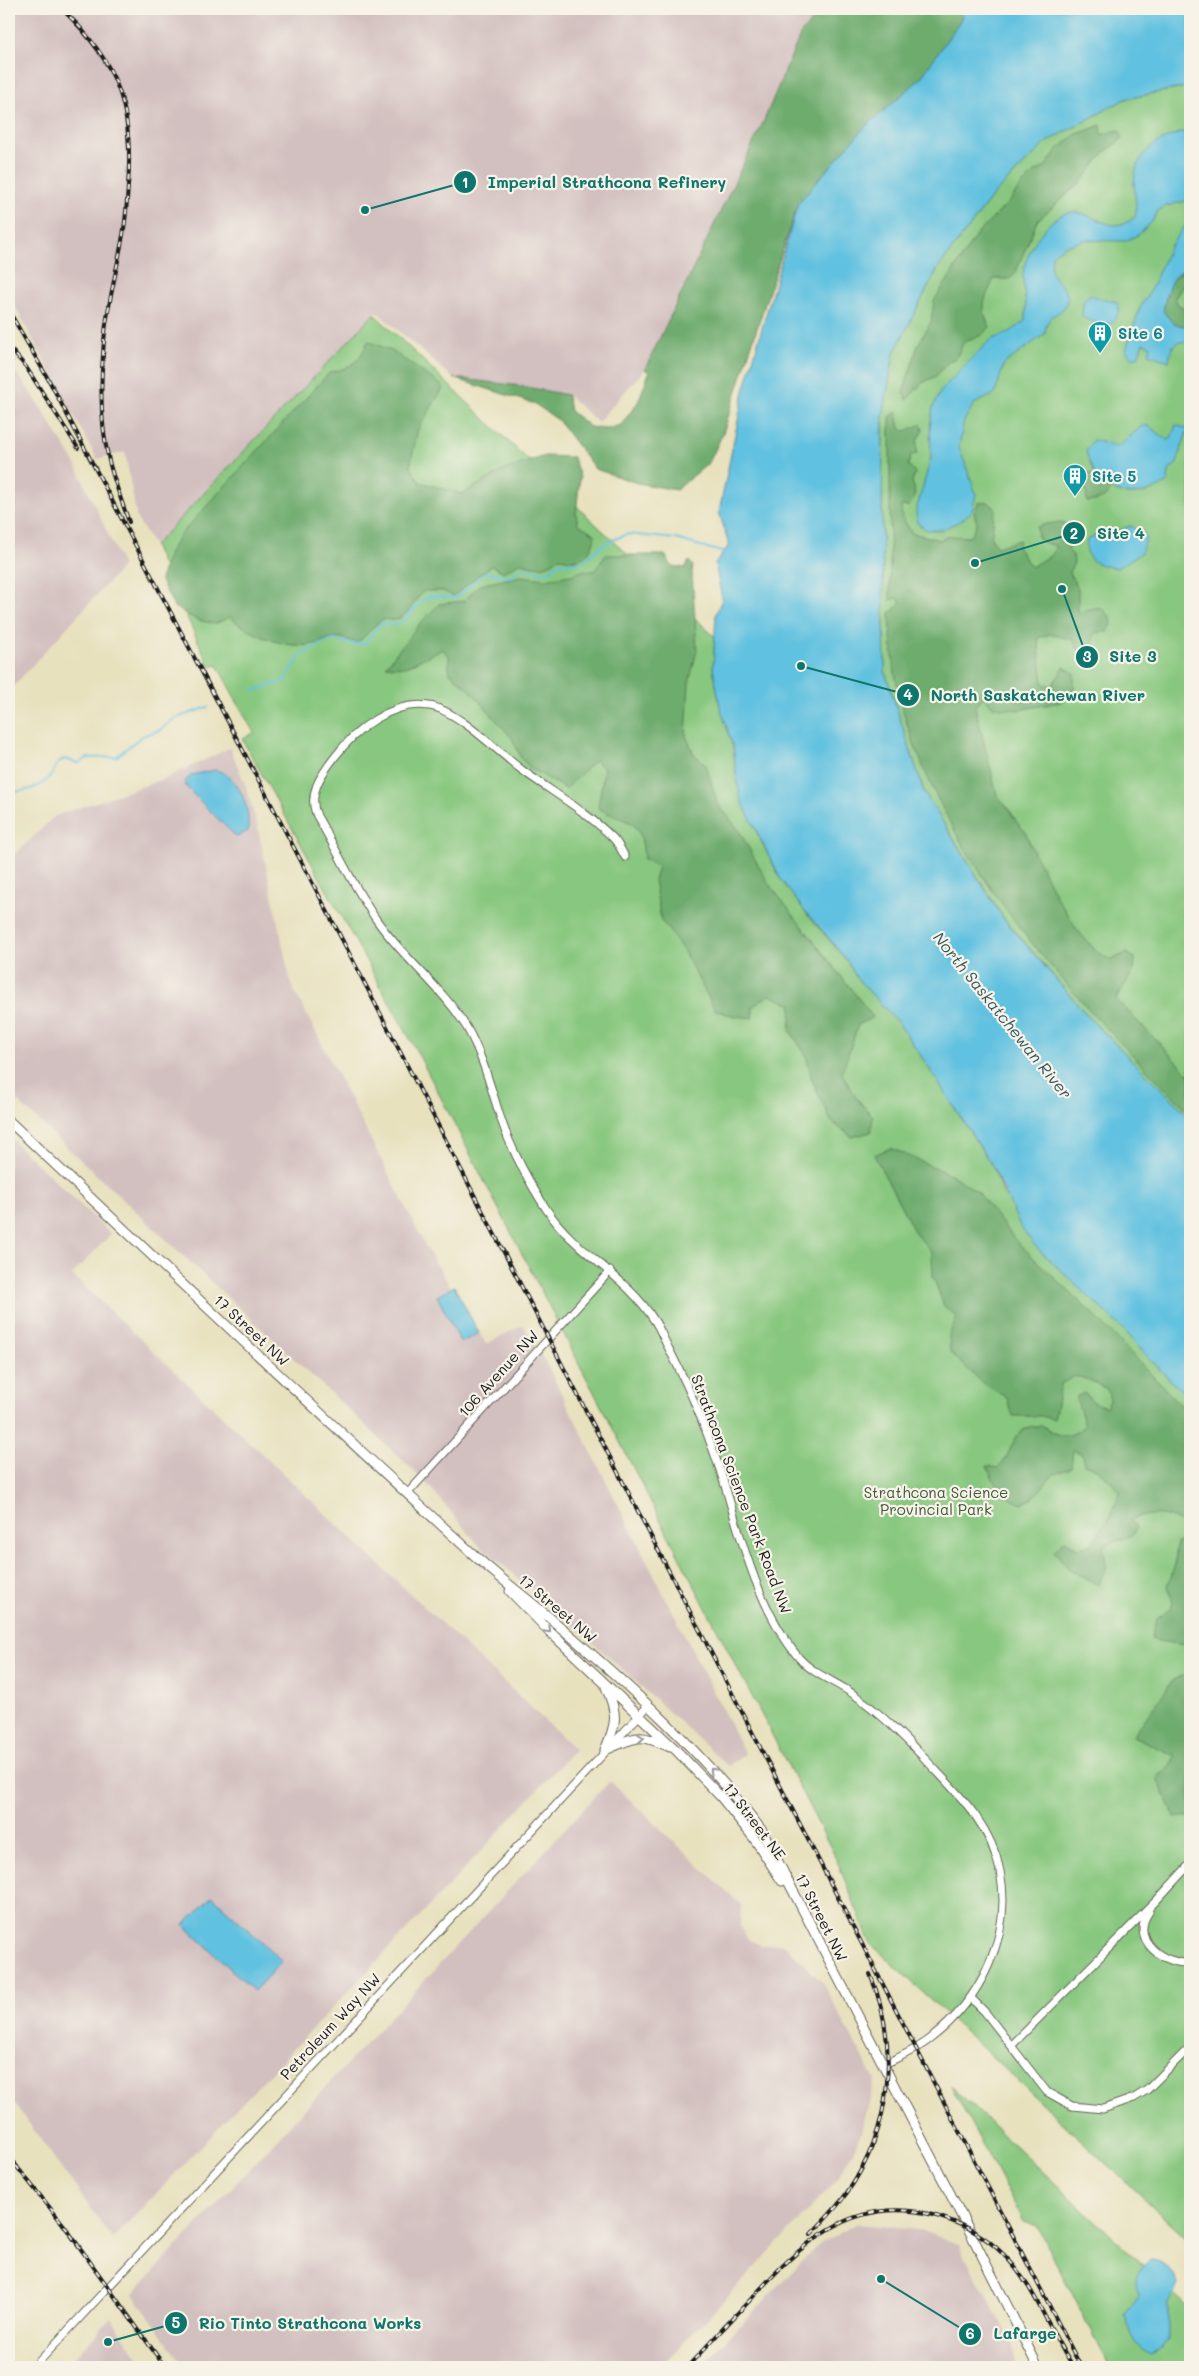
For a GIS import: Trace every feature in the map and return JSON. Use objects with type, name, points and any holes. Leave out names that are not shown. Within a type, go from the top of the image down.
[{"type":"main road","name":"17 Street NW","points":[[9,1121],[407,1494],[477,1558],[557,1624],[648,1706],[685,1741],[735,1795],[762,1832],[1038,2367]]},
{"type":"main road","name":"17 Street NW","points":[[477,1558],[550,1632],[605,1683]]},
{"type":"main road","points":[[605,1683],[676,1750]]},
{"type":"main road","points":[[605,1683],[613,1702],[615,1720],[614,1730],[605,1750]]},
{"type":"main road","points":[[605,1750],[641,1737],[648,1737],[676,1750]]},
{"type":"main road","name":"17 Street NE","points":[[676,1750],[721,1797],[754,1838],[805,1915]]},
{"type":"street","name":"Strathcona Science Park Road NW","points":[[625,857],[614,839],[574,806],[521,770],[455,717],[430,706],[405,706],[377,719],[353,735],[322,774],[313,797],[313,808],[317,816],[379,924],[445,996],[466,1027],[482,1060],[508,1138],[548,1213],[567,1234],[628,1287],[655,1321],[686,1381],[705,1429],[750,1563],[769,1610],[786,1640],[809,1667],[856,1696],[898,1729],[971,1808],[986,1832],[1000,1868],[1003,1902],[996,1945],[988,1970],[971,1998],[932,2038],[919,2047],[883,2065]]},
{"type":"street","name":"106 Avenue NW","points":[[407,1494],[610,1271]]},
{"type":"street","name":"Petroleum Way NW","points":[[34,2367],[605,1750],[648,1706]]},
{"type":"street","points":[[1012,2045],[1160,1898],[1190,1864]]},
{"type":"street","points":[[1160,1898],[1142,1925],[1144,1937],[1156,1952],[1167,1959],[1175,1963],[1190,1963]]},
{"type":"street","points":[[971,1998],[1012,2045],[1047,2092],[1072,2106],[1088,2109],[1116,2106],[1134,2098],[1154,2084],[1190,2047]]},
{"type":"shaded area","points":[[9,9],[823,9],[801,33],[762,125],[645,369],[598,422],[567,395],[521,386],[453,378],[377,312],[154,546],[137,519],[125,452],[97,459],[9,295]]},
{"type":"shaded area","points":[[9,340],[21,360],[11,366],[32,394],[75,463],[123,566],[9,691]]},
{"type":"shaded area","points":[[230,748],[245,784],[257,824],[291,984],[427,1249],[486,1344],[523,1325],[545,1361],[745,1754],[728,1766],[588,1638],[477,1543],[430,1487],[413,1470],[9,1093],[10,859],[55,816],[164,779]]},
{"type":"shaded area","points":[[9,1137],[111,1234],[72,1275],[575,1749],[457,1877],[113,2239],[9,2096]]},
{"type":"shaded area","points":[[610,1781],[741,1905],[740,1927],[749,1940],[761,1945],[783,1944],[822,1982],[875,2080],[860,2136],[852,2154],[833,2184],[661,2367],[185,2367],[133,2294]]},
{"type":"shaded area","points":[[858,2224],[919,2230],[958,2244],[1012,2342],[1016,2367],[700,2367],[819,2244]]},
{"type":"shaded area","points":[[111,2318],[145,2367],[65,2367]]},
{"type":"green space","points":[[823,9],[964,9],[960,21],[920,79],[864,128],[798,203],[723,433],[709,463],[676,490],[637,483],[595,469],[558,420],[535,404],[453,378],[521,386],[567,395],[570,411],[590,427],[606,429],[621,425],[638,402],[649,373],[645,369],[762,125],[801,33]]},
{"type":"green space","points":[[1190,86],[1190,1117],[1092,1021],[1003,917],[924,792],[885,672],[882,531],[883,417],[894,353],[938,268],[995,193],[1047,142],[1125,99]]},
{"type":"green space","points":[[1101,125],[1102,135],[1119,130],[1123,138],[1103,154],[1082,181],[1037,221],[1015,274],[1009,279],[994,279],[984,302],[984,313],[990,327],[982,335],[964,342],[956,358],[949,361],[936,376],[922,383],[907,400],[903,393],[918,345],[931,322],[934,301],[977,234],[1009,202],[1020,187],[1035,172],[1046,166],[1056,151],[1075,135]]},
{"type":"green space","points":[[1184,270],[1186,281],[1175,298],[1177,304],[1184,308],[1185,316],[1190,318],[1190,324],[1182,326],[1172,322],[1163,311],[1170,281]]},
{"type":"green space","name":"Strathcona Science Provincial Park","points":[[374,314],[715,637],[713,668],[720,706],[733,747],[737,781],[758,835],[781,880],[848,962],[856,977],[899,1024],[993,1167],[1003,1193],[1075,1283],[1125,1331],[1190,1400],[1190,2242],[870,1943],[836,1858],[415,1048],[242,739],[254,733],[217,665],[210,667],[154,546]]},
{"type":"green space","points":[[368,341],[392,351],[444,387],[418,429],[410,466],[420,482],[462,494],[506,469],[545,456],[573,457],[580,477],[576,514],[578,524],[595,534],[590,550],[580,559],[559,558],[545,566],[520,563],[503,572],[493,566],[482,572],[453,596],[443,591],[424,591],[403,616],[398,619],[384,619],[356,643],[340,638],[331,638],[308,645],[276,642],[246,629],[230,617],[215,624],[197,620],[174,607],[160,579],[169,553],[180,535],[330,372],[354,363]]},
{"type":"green space","points":[[897,412],[900,429],[906,431],[921,424],[923,430],[917,440],[917,454],[911,455],[908,465],[915,472],[912,482],[915,491],[914,497],[909,506],[901,506],[902,517],[912,533],[940,540],[949,536],[970,537],[977,523],[974,513],[978,503],[988,502],[996,509],[991,537],[997,547],[1020,540],[1017,547],[1031,567],[1051,555],[1056,546],[1045,543],[1038,537],[1037,527],[1059,523],[1070,525],[1080,531],[1068,550],[1073,555],[1074,563],[1069,572],[1078,588],[1078,612],[1100,607],[1109,615],[1112,624],[1108,632],[1094,633],[1093,643],[1102,652],[1100,658],[1091,661],[1082,657],[1073,640],[1050,634],[1038,638],[1043,684],[1052,686],[1064,667],[1074,673],[1074,689],[1061,702],[1018,710],[993,707],[984,697],[975,706],[997,795],[1025,831],[1056,896],[1078,931],[1097,952],[1111,960],[1126,953],[1135,958],[1134,970],[1116,999],[1190,1075],[1190,1113],[1063,981],[1024,934],[988,884],[956,833],[928,778],[902,708],[896,681],[891,640],[890,613],[901,603],[898,598],[890,600],[890,417]]},
{"type":"green space","points":[[1091,473],[1110,490],[1107,496],[1087,502],[1084,478]]},
{"type":"green space","points":[[606,555],[665,555],[672,566],[685,568],[689,561],[693,566],[697,650],[689,683],[686,736],[694,754],[706,765],[717,803],[738,829],[769,884],[873,1017],[858,1025],[842,1073],[855,1096],[873,1117],[871,1132],[852,1137],[831,1121],[812,1080],[806,1055],[790,1031],[792,1005],[769,995],[753,1006],[753,1018],[734,1016],[715,1010],[683,950],[661,920],[654,880],[658,867],[644,859],[643,845],[637,829],[632,824],[598,808],[604,768],[595,760],[566,789],[530,768],[521,758],[512,738],[469,689],[449,672],[449,656],[443,649],[405,667],[386,666],[421,622],[439,604],[464,601],[479,585],[521,576],[545,579],[571,575],[585,570],[594,571]]},
{"type":"green space","points":[[891,1148],[952,1175],[978,1192],[1016,1241],[1102,1323],[1190,1415],[1190,1536],[1189,1529],[1182,1523],[1176,1519],[1161,1515],[1138,1517],[1130,1520],[1136,1527],[1133,1535],[1103,1546],[1107,1568],[1098,1585],[1069,1569],[1054,1551],[1065,1540],[1078,1548],[1090,1545],[1111,1516],[1120,1492],[1109,1480],[1094,1468],[1084,1464],[1081,1453],[1073,1450],[1071,1468],[1054,1474],[1034,1497],[1022,1504],[1009,1497],[1000,1489],[987,1466],[998,1468],[1021,1432],[1028,1427],[1042,1425],[1053,1432],[1063,1435],[1079,1430],[1085,1426],[1076,1397],[1084,1393],[1095,1403],[1106,1407],[1110,1400],[1107,1389],[1087,1379],[1075,1376],[1061,1384],[1054,1419],[1041,1416],[1013,1416],[1007,1398],[981,1382],[950,1352],[949,1335],[957,1317],[944,1306],[933,1277],[932,1253],[914,1231],[874,1155]]},
{"type":"green space","points":[[1190,1536],[1190,1646],[1151,1639],[1156,1620],[1171,1608],[1173,1603],[1168,1586],[1175,1564],[1177,1543]]},
{"type":"green space","points":[[1190,1672],[1190,1817],[1175,1817],[1157,1778],[1171,1765],[1175,1756],[1133,1736],[1173,1680]]},
{"type":"green space","points":[[951,2086],[1190,2309],[1190,2367],[1110,2367],[1037,2226],[1023,2221]]},
{"type":"water","points":[[964,9],[1190,9],[1190,86],[1125,99],[1047,142],[995,193],[938,268],[894,353],[883,417],[882,531],[885,672],[924,792],[1003,918],[1092,1021],[1190,1117],[1190,1400],[1125,1331],[1036,1247],[1021,1228],[993,1167],[899,1024],[856,977],[848,962],[781,880],[741,800],[733,747],[720,706],[713,668],[716,614],[722,599],[715,564],[729,545],[719,512],[744,391],[798,203],[864,128],[920,79],[960,21]]},
{"type":"water","points":[[1190,130],[1190,200],[1166,206],[1158,211],[1152,222],[1138,235],[1125,241],[1084,240],[1063,247],[1052,255],[1052,274],[1066,293],[1067,301],[1065,306],[1048,321],[1045,334],[1004,364],[995,394],[974,404],[964,421],[959,447],[976,494],[972,511],[962,520],[942,530],[927,530],[917,523],[916,511],[931,458],[930,427],[933,407],[942,389],[990,340],[1010,332],[1025,321],[1024,267],[1038,237],[1049,224],[1066,213],[1077,212],[1114,225],[1124,224],[1135,217],[1135,173],[1144,154],[1151,147],[1169,137]]},
{"type":"water","points":[[1190,224],[1190,268],[1183,270],[1173,279],[1163,311],[1172,322],[1182,326],[1190,324],[1190,342],[1179,342],[1172,347],[1169,361],[1148,354],[1151,346],[1143,343],[1138,357],[1131,357],[1126,350],[1139,310],[1153,285],[1169,248],[1183,228]]},
{"type":"water","points":[[1089,295],[1117,302],[1119,307],[1118,313],[1112,323],[1097,323],[1082,316],[1083,302]]},
{"type":"water","points":[[1176,425],[1188,429],[1176,465],[1170,469],[1169,481],[1156,489],[1130,494],[1118,492],[1099,478],[1091,466],[1086,451],[1093,440],[1118,447],[1142,426],[1149,426],[1167,440],[1171,438]]},
{"type":"water","points":[[1130,526],[1142,531],[1146,539],[1141,553],[1117,568],[1098,564],[1090,558],[1087,540],[1096,536],[1102,537]]},
{"type":"water","points":[[215,770],[231,778],[237,785],[245,803],[248,831],[236,837],[186,787],[185,782],[191,775]]},
{"type":"water","points":[[454,1286],[479,1333],[461,1343],[437,1296]]},
{"type":"water","points":[[212,1896],[282,1961],[254,1991],[184,1925]]},
{"type":"water","points":[[1149,2260],[1154,2260],[1167,2267],[1178,2284],[1168,2302],[1168,2339],[1161,2350],[1152,2355],[1136,2344],[1130,2333],[1125,2315],[1139,2295],[1136,2284],[1137,2276],[1141,2268]]},
{"type":"waterway","points":[[253,691],[284,681],[300,657],[307,651],[333,639],[353,644],[364,644],[380,624],[398,624],[422,601],[430,596],[456,598],[486,572],[510,577],[522,569],[528,568],[547,573],[559,563],[581,563],[606,543],[627,534],[676,539],[725,553]]},
{"type":"waterway","points":[[9,790],[20,791],[38,786],[48,779],[58,764],[64,759],[79,763],[87,758],[116,757],[142,736],[160,730],[174,719],[208,707]]},
{"type":"railway","points":[[62,9],[97,48],[109,68],[125,110],[129,158],[126,217],[106,325],[101,394],[104,434],[109,461],[129,522]]},
{"type":"railway","points":[[9,311],[51,384],[335,926],[1081,2367]]},
{"type":"railway","points":[[9,347],[26,367],[78,448]]},
{"type":"railway","points":[[811,2234],[842,2199],[861,2169],[873,2143],[882,2115],[888,2058],[879,2001],[870,1974]]},
{"type":"railway","points":[[9,2157],[63,2224],[165,2367]]},
{"type":"railway","points":[[687,2367],[770,2278],[808,2243],[829,2229],[851,2219],[875,2212],[901,2210],[929,2214],[950,2220],[970,2229],[996,2247],[1015,2267],[1033,2295],[1073,2367]]},
{"type":"place","name":"Imperial Strathcona Refinery","points":[[365,210]]},
{"type":"place","name":"Site 6","points":[[1100,354]]},
{"type":"place","name":"Site 5","points":[[1075,497]]},
{"type":"place","name":"Site 4","points":[[975,563]]},
{"type":"place","name":"Site 3","points":[[1062,589]]},
{"type":"place","name":"North Saskatchewan River","points":[[801,666]]},
{"type":"place","name":"Lafarge","points":[[881,2279]]},
{"type":"place","name":"Rio Tinto Strathcona Works","points":[[108,2342]]}]
